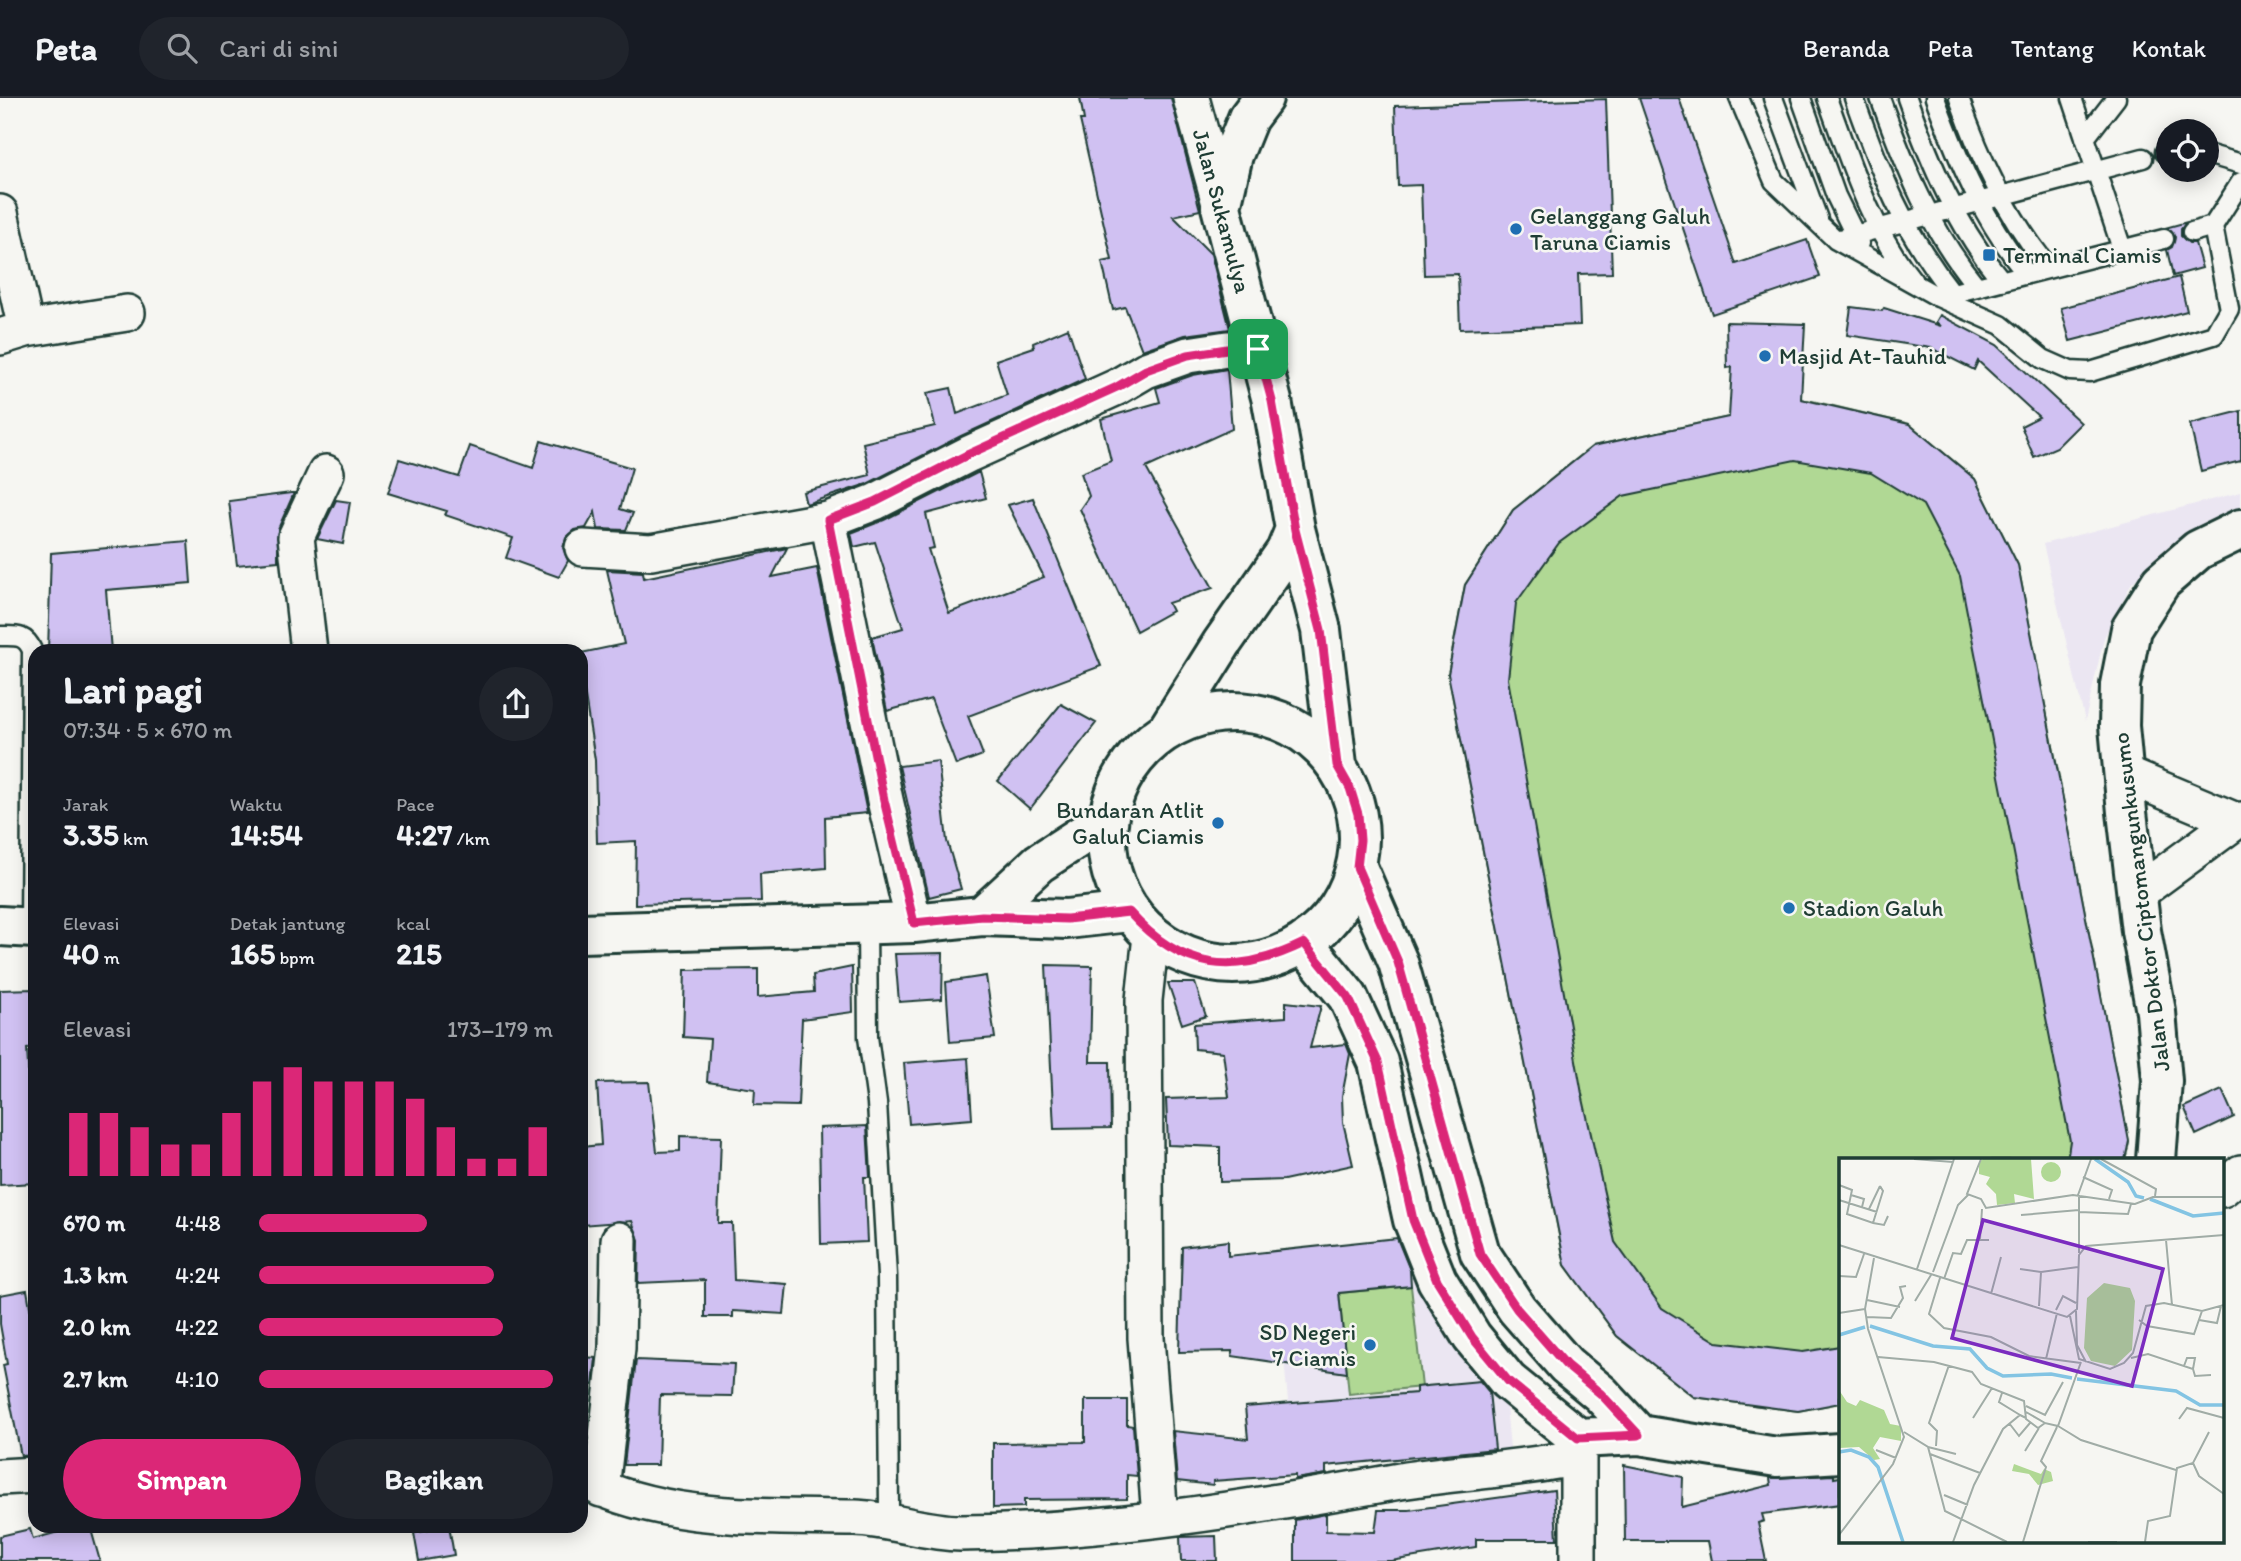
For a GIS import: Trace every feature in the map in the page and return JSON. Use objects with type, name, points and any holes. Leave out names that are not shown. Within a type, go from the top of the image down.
[{"type":"main road","points":[[1221,207],[1233,155],[1248,118],[1263,98]]},
{"type":"main road","name":"Jalan Sukamulya","points":[[1221,207],[1272,401],[1295,530],[1321,630],[1337,765]]},
{"type":"main road","name":"Jalan Doktor Ciptomangunkusumo","points":[[2156,1158],[2162,1081],[2156,1012],[2141,931],[2124,774],[2120,685],[2130,629],[2161,582],[2198,550],[2241,529]]},
{"type":"main road","points":[[1168,730],[1222,643],[1286,551],[1295,530]]},
{"type":"main road","points":[[1219,713],[1247,713],[1273,718],[1298,729],[1319,745],[1337,765],[1350,788],[1358,814],[1360,840],[1357,867],[1346,896],[1328,922],[1304,943],[1275,957],[1232,964],[1210,963],[1179,953],[1140,924],[1117,891],[1109,868],[1107,819],[1122,777],[1150,743],[1168,730],[1193,719],[1219,713]]},
{"type":"main road","points":[[982,916],[1039,863],[1107,819]]},
{"type":"main road","points":[[1357,867],[1398,962],[1480,1254],[1517,1309],[1541,1337],[1639,1435]]},
{"type":"main road","points":[[588,933],[914,923],[982,916],[1140,924]]},
{"type":"main road","points":[[1304,943],[1348,997],[1378,1062],[1413,1220],[1437,1280],[1472,1337],[1508,1381],[1578,1448],[1639,1435],[1777,1457],[1839,1453]]},
{"type":"main road","points":[[1437,1280],[1480,1254]]},
{"type":"street","name":"Jalan Sukamulya","points":[[1191,98],[1221,207]]},
{"type":"street","points":[[0,213],[13,333],[127,313]]},
{"type":"street","points":[[583,548],[651,552],[828,520],[875,502],[969,454],[1117,387],[1146,370],[1188,355],[1227,349],[1258,349]]},
{"type":"street","points":[[308,644],[296,537],[326,473]]},
{"type":"street","points":[[828,520],[884,800],[914,923]]},
{"type":"street","points":[[2124,774],[2239,821]]},
{"type":"street","points":[[2138,893],[2239,821]]},
{"type":"street","points":[[1140,924],[1146,1338],[1160,1517]]},
{"type":"street","points":[[2224,1187],[2241,1173]]},
{"type":"street","points":[[619,1240],[617,1348],[591,1484],[685,1513],[860,1518],[956,1533],[1052,1530],[1310,1499],[1404,1481],[1537,1466],[1578,1448],[1578,1561]]},
{"type":"street","points":[[0,1477],[28,1475]]},
{"type":"lane","points":[[1739,98],[1774,181],[1829,235],[1917,286],[1945,296],[2001,326],[2043,359],[2070,371],[2090,372],[2214,335],[2229,309],[2213,226]]},
{"type":"lane","points":[[1773,98],[1810,203],[1829,235]]},
{"type":"lane","points":[[1801,98],[1836,196],[1854,235],[1870,261]]},
{"type":"lane","points":[[1827,98],[1860,189],[1879,229],[1917,286]]},
{"type":"lane","points":[[1854,98],[1884,182],[1903,222],[1945,296]]},
{"type":"lane","points":[[1880,98],[1908,176],[1928,216],[1955,259],[1978,287]]},
{"type":"lane","points":[[1907,98],[1932,169],[1952,209],[1979,253],[2002,281]]},
{"type":"lane","points":[[1936,98],[1977,202],[2004,246],[2027,274]]},
{"type":"lane","points":[[1959,98],[1979,156],[1999,197],[2026,240],[2049,268]]},
{"type":"lane","points":[[2072,98],[2123,249]]},
{"type":"lane","points":[[2085,138],[2100,106],[2116,98]]},
{"type":"lane","points":[[1829,235],[1854,235],[1879,229],[2144,158]]},
{"type":"lane","points":[[2219,158],[2241,164]]},
{"type":"lane","points":[[2192,232],[2213,226],[2241,182]]},
{"type":"lane","points":[[1945,296],[2164,239]]},
{"type":"lane","points":[[0,636],[20,636],[27,639],[29,644]]},
{"type":"lane","points":[[22,927],[28,761]]},
{"type":"lane","points":[[867,925],[867,1037],[877,1103],[887,1276],[889,1508],[886,1522]]},
{"type":"shaded area","points":[[2241,492],[2241,508],[2178,539],[2131,584],[2104,638],[2085,721],[2043,544]]},
{"type":"shaded area","name":"SD Negeri 7 Ciamis","points":[[1406,1237],[1505,1394],[1510,1448],[1295,1470],[1273,1251]]},
{"type":"green space","name":"Stadion Galuh","points":[[1808,400],[1909,424],[1975,479],[2018,565],[2129,1141],[2125,1158],[1839,1158],[1839,1403],[1798,1411],[1694,1397],[1617,1336],[1565,1265],[1448,674],[1465,585],[1513,510],[1593,446]]},
{"type":"green space","points":[[1411,1286],[1422,1387],[1349,1394],[1339,1293]]},
{"type":"building","points":[[1080,98],[1171,98],[1200,210],[1173,216],[1211,254],[1230,329],[1185,335],[1142,350],[1125,307],[1113,310],[1102,262],[1112,260],[1080,120],[1084,120]]},
{"type":"building","points":[[1639,98],[1679,98],[1736,264],[1807,240],[1820,277],[1712,314]]},
{"type":"building","name":"Gelanggang Galuh Taruna Ciamis","points":[[1606,99],[1612,273],[1578,274],[1580,325],[1460,329],[1458,274],[1424,275],[1421,185],[1398,186],[1395,106]]},
{"type":"building","points":[[2187,222],[2181,229],[2181,236],[2189,243],[2195,243],[2202,268],[2173,276],[2167,250],[2172,247],[2175,237],[2165,228]]},
{"type":"building","points":[[2179,277],[2187,311],[2070,341],[2061,308]]},
{"type":"building","points":[[1851,307],[1882,311],[1884,308],[1941,326],[1936,322],[1940,315],[1997,345],[2081,423],[2057,447],[2034,457],[2021,426],[2039,417],[1978,361],[1974,370],[1931,348],[1847,335]]},
{"type":"building","points":[[1726,322],[1805,324],[1801,399],[1909,424],[1975,479],[2018,565],[2129,1141],[2125,1158],[2067,1158],[2070,1141],[1960,576],[1923,505],[1871,473],[1795,460],[1623,496],[1559,543],[1516,603],[1508,679],[1582,1094],[1615,1242],[1662,1308],[1717,1342],[1803,1352],[1839,1346],[1839,1403],[1798,1411],[1694,1397],[1617,1336],[1565,1265],[1448,674],[1465,585],[1513,510],[1593,446],[1729,417],[1732,367],[1727,368]]},
{"type":"building","points":[[1068,328],[1085,379],[961,436],[867,484],[806,504],[803,492],[870,475],[863,443],[935,426],[927,393],[951,388],[957,414],[1007,395],[996,360],[1034,347],[1033,343]]},
{"type":"building","points":[[1227,369],[1232,429],[1146,468],[1213,588],[1168,603],[1172,611],[1136,631],[1080,509],[1089,496],[1081,473],[1111,461],[1101,419],[1160,402],[1156,388],[1193,375]]},
{"type":"building","points":[[2241,411],[2241,461],[2201,471],[2190,424]]},
{"type":"building","points":[[541,441],[632,468],[620,509],[633,513],[626,530],[598,529],[595,512],[586,528],[575,530],[566,538],[563,548],[568,561],[559,577],[506,558],[513,538],[445,515],[447,511],[388,493],[399,459],[459,477],[470,446],[533,468]]},
{"type":"building","points":[[979,472],[986,498],[926,514],[934,548],[928,549],[949,613],[1044,577],[1008,505],[1033,498],[1101,666],[968,716],[983,755],[956,765],[931,699],[887,711],[872,637],[903,628],[875,542],[854,547],[851,533],[884,520]]},
{"type":"building","points":[[294,493],[278,529],[278,561],[237,565],[229,501]]},
{"type":"building","points":[[336,500],[350,502],[343,544],[317,539]]},
{"type":"building","points":[[188,541],[191,583],[106,590],[110,644],[48,644],[51,553]]},
{"type":"building","points":[[787,548],[772,577],[817,568],[867,813],[825,817],[826,868],[760,874],[761,901],[635,904],[636,841],[597,843],[595,760],[588,716],[588,652],[624,644],[607,570],[643,572],[644,578]]},
{"type":"building","points":[[1061,704],[1096,723],[1030,809],[998,781]]},
{"type":"building","points":[[938,761],[947,841],[961,889],[929,897],[899,766]]},
{"type":"building","points":[[943,953],[942,999],[899,1002],[895,954]]},
{"type":"building","points":[[1046,965],[1092,966],[1090,1062],[1110,1062],[1111,1128],[1054,1129]]},
{"type":"building","points":[[852,967],[853,1012],[802,1019],[798,1106],[754,1105],[755,1089],[707,1082],[710,1039],[683,1037],[685,970],[758,969],[758,997],[814,992],[813,975]]},
{"type":"building","points":[[986,976],[995,1038],[950,1042],[946,982]]},
{"type":"building","points":[[1168,983],[1195,983],[1206,1016],[1182,1024]]},
{"type":"building","points":[[28,989],[28,1183],[0,1185],[0,990]]},
{"type":"building","points":[[1286,1002],[1321,1006],[1310,1048],[1346,1044],[1350,1054],[1342,1096],[1343,1122],[1353,1165],[1284,1180],[1220,1182],[1220,1147],[1168,1145],[1166,1099],[1229,1097],[1223,1052],[1195,1049],[1194,1024],[1286,1017]]},
{"type":"building","points":[[968,1058],[972,1119],[909,1124],[904,1063]]},
{"type":"building","points":[[649,1082],[657,1152],[680,1151],[680,1136],[721,1137],[718,1223],[732,1223],[734,1280],[787,1284],[784,1314],[733,1311],[733,1317],[705,1317],[705,1280],[638,1283],[639,1240],[632,1221],[588,1224],[588,1146],[601,1145],[597,1083]]},
{"type":"building","points":[[2222,1090],[2234,1117],[2196,1135],[2184,1107]]},
{"type":"building","points":[[867,1126],[870,1177],[864,1177],[867,1242],[821,1244],[819,1128]]},
{"type":"building","points":[[1397,1238],[1410,1270],[1411,1286],[1339,1293],[1347,1373],[1232,1356],[1233,1351],[1179,1352],[1182,1247],[1228,1241],[1228,1256]]},
{"type":"building","points":[[27,1290],[28,1456],[21,1456],[3,1365],[7,1364],[0,1324],[0,1295]]},
{"type":"building","points":[[588,1357],[596,1358],[593,1385],[588,1385]]},
{"type":"building","points":[[636,1360],[734,1364],[732,1396],[660,1395],[658,1465],[624,1465]]},
{"type":"building","points":[[1480,1381],[1489,1392],[1495,1449],[1326,1466],[1326,1474],[1295,1479],[1295,1475],[1213,1481],[1213,1485],[1177,1481],[1173,1431],[1248,1439],[1245,1407],[1416,1393],[1416,1387]]},
{"type":"building","points":[[1085,1400],[1127,1400],[1127,1425],[1133,1426],[1137,1476],[1127,1475],[1127,1499],[1024,1500],[1024,1507],[993,1508],[993,1443],[1085,1442]]},
{"type":"building","points":[[1624,1465],[1683,1477],[1682,1507],[1771,1485],[1770,1478],[1834,1475],[1834,1478],[1839,1477],[1839,1504],[1762,1514],[1764,1521],[1758,1523],[1766,1561],[1712,1561],[1708,1541],[1625,1541]]},
{"type":"building","points":[[1554,1490],[1557,1539],[1476,1539],[1476,1547],[1391,1561],[1295,1561],[1295,1520],[1326,1514],[1326,1531],[1375,1532],[1378,1510],[1409,1510]]},
{"type":"building","points":[[28,1529],[33,1539],[55,1533],[92,1533],[100,1561],[0,1561],[0,1536]]},
{"type":"building","points":[[414,1533],[450,1533],[454,1555],[419,1561]]},
{"type":"building","points":[[1216,1536],[1217,1561],[1181,1561],[1180,1537]]},
{"type":"place","name":"Gelanggang Galuh Taruna Ciamis","points":[[1516,229]]},
{"type":"place","name":"Terminal Ciamis","points":[[1989,255]]},
{"type":"place","name":"Masjid At-Tauhid","points":[[1765,356]]},
{"type":"place","name":"Bundaran Atlit Galuh Ciamis","points":[[1218,823]]},
{"type":"place","name":"Stadion Galuh","points":[[1789,908]]},
{"type":"place","name":"SD Negeri 7 Ciamis","points":[[1370,1345]]},
{"type":"route","points":[[1227,349],[1258,349],[1272,401],[1295,530],[1321,630],[1328,671],[1337,765],[1350,788],[1358,814],[1360,840],[1357,867],[1398,962],[1480,1254],[1517,1309],[1566,1365],[1601,1394],[1639,1435],[1578,1438],[1541,1411],[1508,1381],[1472,1337],[1437,1280],[1413,1220],[1378,1062],[1348,997],[1304,943],[1275,957],[1243,964],[1210,963],[1179,953],[1151,936],[1129,912],[1067,919],[982,916],[914,923],[884,800],[855,642],[828,520],[906,488],[969,454],[1117,387],[1146,370],[1188,355],[1227,349]]}]
